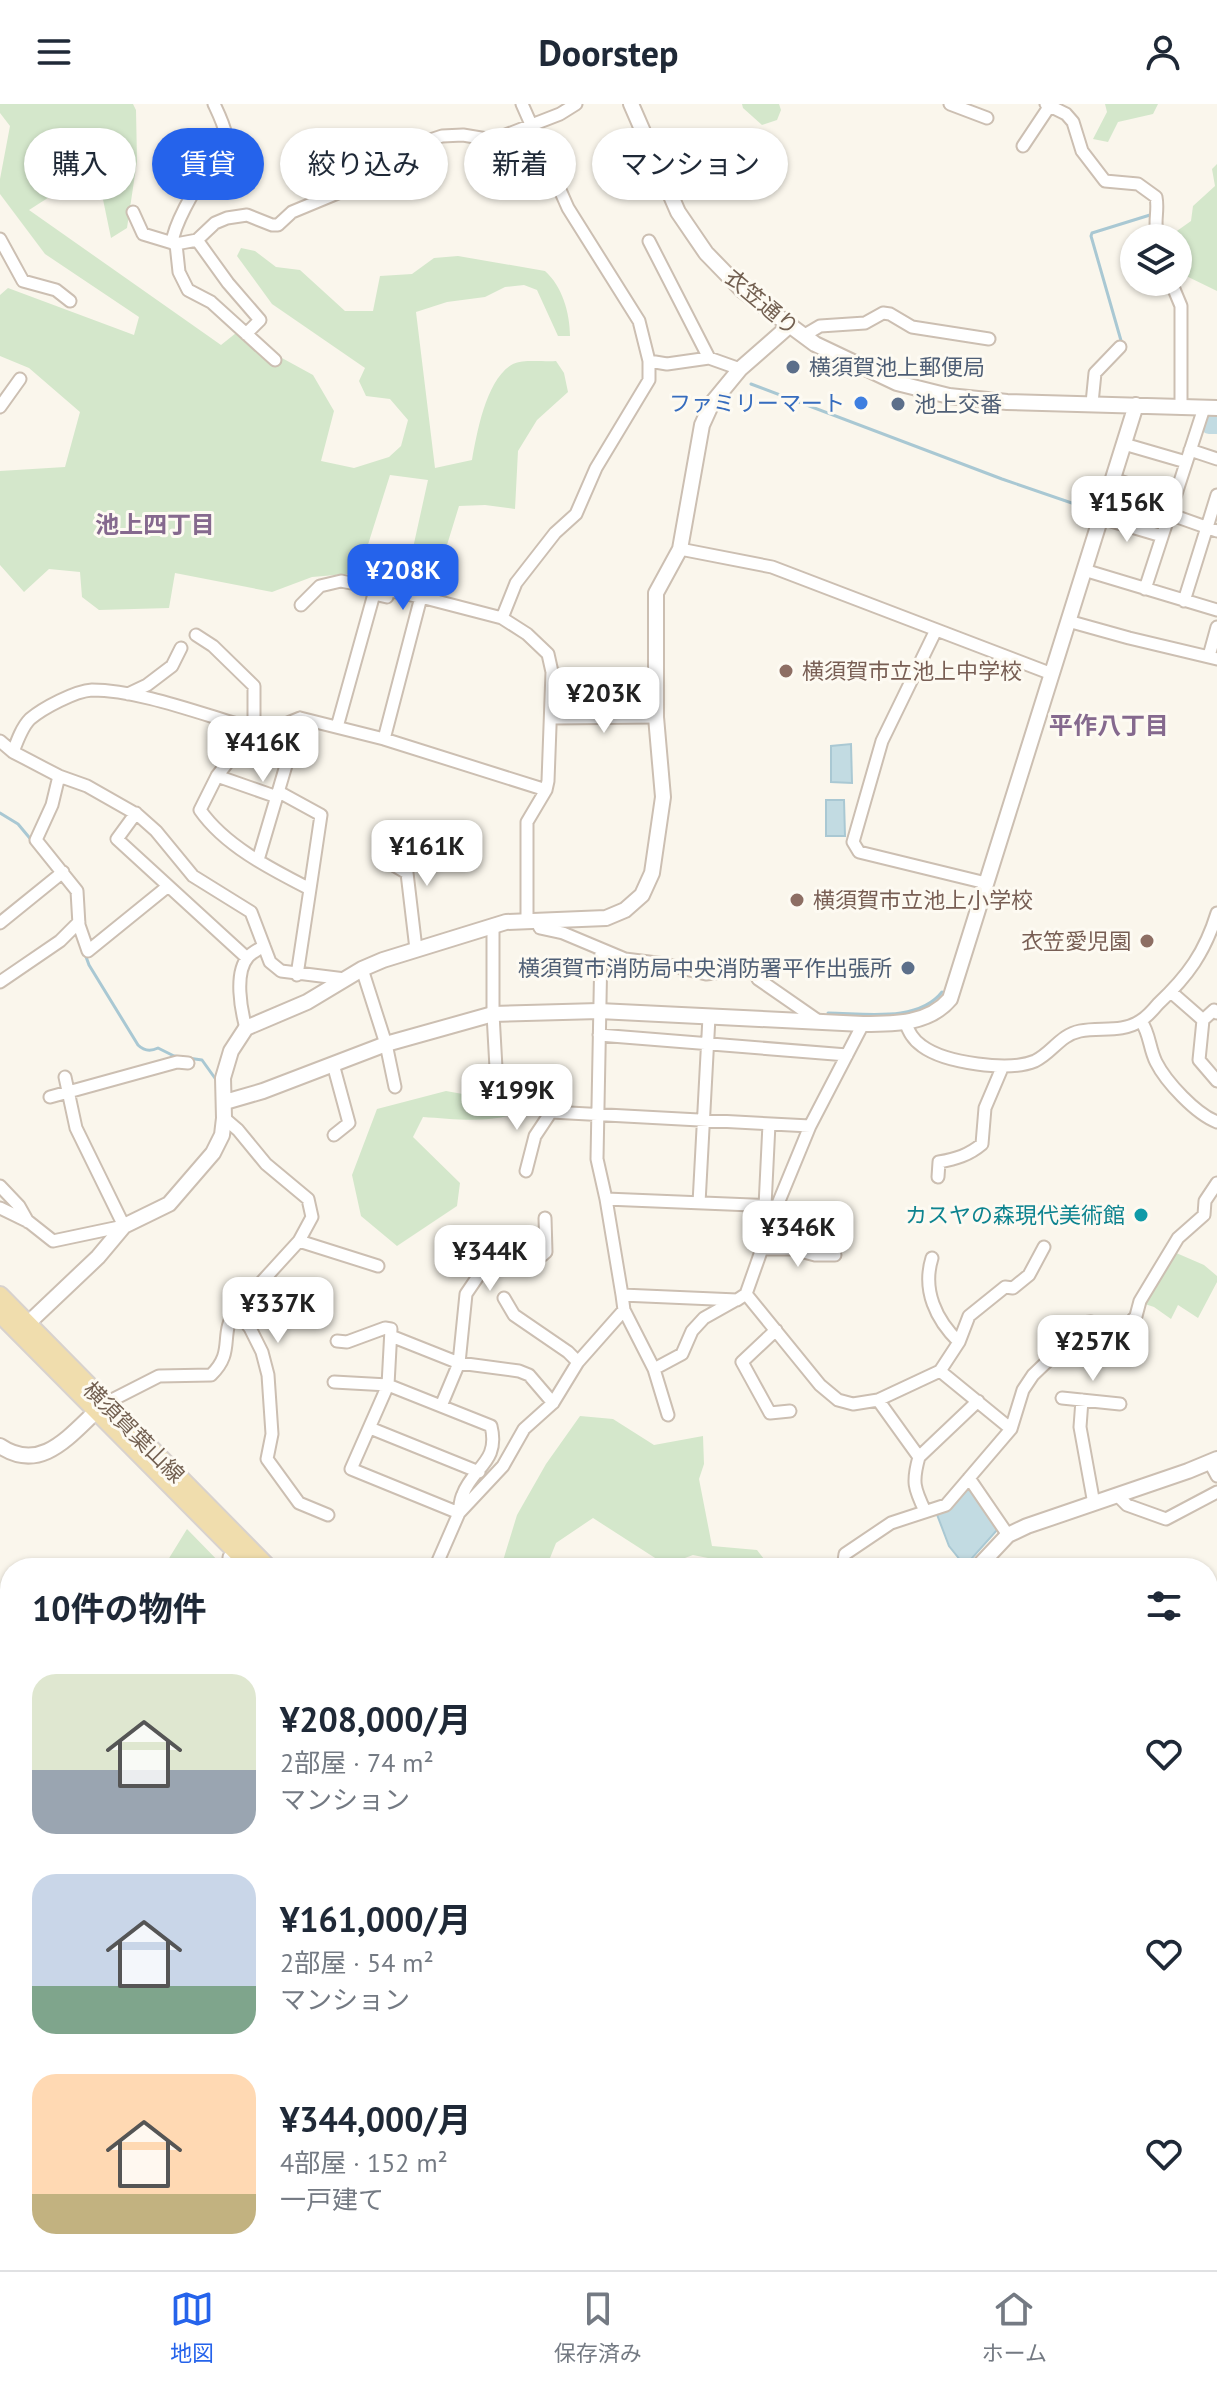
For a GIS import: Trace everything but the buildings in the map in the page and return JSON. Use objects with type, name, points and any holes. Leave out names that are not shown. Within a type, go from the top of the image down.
[{"type":"main road","name":"横須賀葉山線","points":[[0,1295],[22,1329]]},
{"type":"main road","name":"横須賀葉山線","points":[[0,1314],[22,1329],[238,1554]]},
{"type":"street","points":[[214,104],[227,135],[225,153],[219,165],[205,177],[182,214],[174,244],[179,272],[188,290],[211,302],[275,360]]},
{"type":"street","points":[[502,618],[516,583],[555,533],[576,514],[596,468],[649,380],[649,361],[639,321],[555,185],[522,104]]},
{"type":"street","points":[[133,212],[143,234],[174,244],[197,240],[215,223],[227,218],[247,215],[278,225],[292,212],[345,190],[363,187],[398,170],[412,162],[427,141],[442,136],[463,135],[493,140],[560,114],[576,104]]},
{"type":"street","name":"衣笠通り","points":[[631,104],[678,212],[706,253],[742,290],[789,326],[860,367],[923,391],[979,400],[1210,408]]},
{"type":"street","points":[[950,104],[987,118]]},
{"type":"street","points":[[1023,146],[1047,106],[1066,114],[1073,122],[1082,151],[1105,181],[1138,184],[1156,197],[1158,206],[1154,224]]},
{"type":"street","points":[[0,239],[23,281],[56,290],[70,301]]},
{"type":"street","points":[[197,240],[260,320],[246,334]]},
{"type":"street","points":[[649,241],[709,358]]},
{"type":"street","points":[[1177,296],[1181,306],[1181,408]]},
{"type":"street","points":[[803,336],[820,326],[865,323],[883,313],[912,327],[989,339]]},
{"type":"street","points":[[0,1208],[29,1222],[53,1241],[124,1226],[169,1204],[213,1153],[222,1135],[225,1102],[223,1078],[231,1051],[246,1028],[307,1002],[362,969],[416,949],[493,925],[606,918],[625,910],[642,895],[652,873],[663,797],[656,717],[654,602],[659,585],[680,549],[702,425],[712,403],[740,369],[789,326]]},
{"type":"street","points":[[1092,403],[1095,373],[1120,347]]},
{"type":"street","points":[[649,361],[667,364],[709,358],[740,369]]},
{"type":"street","points":[[0,407],[20,379]]},
{"type":"street","points":[[225,1102],[386,1044],[493,1014],[599,1011],[863,1024],[905,1022],[940,1011],[950,999],[1136,405]]},
{"type":"street","points":[[1145,589],[1188,456],[1210,408]]},
{"type":"street","points":[[1124,444],[1217,459]]},
{"type":"street","points":[[1113,479],[1174,499]]},
{"type":"street","points":[[1184,601],[1212,529],[1217,495]]},
{"type":"street","points":[[1169,514],[1212,529]]},
{"type":"street","points":[[1101,518],[1162,536]]},
{"type":"street","points":[[680,549],[772,567],[1052,674]]},
{"type":"street","points":[[1084,570],[1217,610]]},
{"type":"street","points":[[301,605],[320,586],[341,581],[502,618],[527,634],[548,654],[552,672],[546,790],[527,822],[532,922]]},
{"type":"street","points":[[337,727],[374,594],[390,598],[391,592]]},
{"type":"street","points":[[384,739],[421,597]]},
{"type":"street","points":[[1068,621],[1213,658],[1217,627]]},
{"type":"street","points":[[936,630],[882,741],[853,842],[859,852],[986,883]]},
{"type":"street","points":[[196,635],[213,646],[254,686],[254,729],[217,776],[200,810],[212,827],[258,860],[310,889]]},
{"type":"street","points":[[128,694],[147,685],[172,666],[181,648]]},
{"type":"street","points":[[13,752],[30,719],[62,700],[92,690],[128,694],[254,729],[283,725],[300,718],[384,739],[546,790]]},
{"type":"street","points":[[551,718],[656,717]]},
{"type":"street","points":[[258,860],[300,718]]},
{"type":"street","points":[[0,741],[13,752],[59,776],[87,786],[136,813],[156,831],[193,876],[251,912],[270,962],[281,971],[345,979]]},
{"type":"street","points":[[59,776],[52,805],[36,840],[77,891],[79,922],[88,951],[167,887]]},
{"type":"street","points":[[217,776],[278,795],[321,815],[297,975]]},
{"type":"street","points":[[136,813],[117,839],[247,958]]},
{"type":"street","points":[[386,837],[385,860],[407,873],[416,949]]},
{"type":"street","points":[[0,923],[63,872]]},
{"type":"street","points":[[905,1022],[911,1037],[924,1048],[942,1055],[1002,1068],[1035,1061],[1063,1037],[1080,1031],[1119,1029],[1141,1021],[1195,965],[1217,913]]},
{"type":"street","points":[[0,982],[60,941],[79,922]]},
{"type":"street","points":[[532,922],[540,928],[563,933],[625,959],[706,974],[752,965],[758,979],[821,1023]]},
{"type":"street","points":[[493,925],[497,1086],[525,1089],[551,1112],[810,1126]]},
{"type":"street","points":[[246,1028],[240,998],[247,958],[264,946]]},
{"type":"street","points":[[601,949],[597,1159],[624,1310],[654,1369],[668,1415]]},
{"type":"street","points":[[362,969],[386,1044],[395,1087]]},
{"type":"street","points":[[1171,992],[1203,1020]]},
{"type":"street","points":[[1217,1013],[1214,1010],[1203,1020],[1199,1060],[1217,1081]]},
{"type":"street","points":[[699,1203],[709,1017]]},
{"type":"street","points":[[1141,1021],[1147,1030],[1154,1059],[1165,1079],[1202,1117],[1217,1122]]},
{"type":"street","points":[[771,1206],[863,1024]]},
{"type":"street","points":[[599,1035],[847,1055]]},
{"type":"street","points":[[50,1097],[177,1062],[188,1063]]},
{"type":"street","points":[[333,1064],[349,1123],[334,1135]]},
{"type":"street","points":[[938,1177],[939,1162],[956,1159],[982,1144],[985,1108],[1002,1068]]},
{"type":"street","points":[[65,1077],[76,1128],[124,1226]]},
{"type":"street","points":[[526,1171],[535,1136],[551,1112]]},
{"type":"street","points":[[0,1446],[13,1455],[36,1456],[51,1451],[100,1408],[159,1376],[211,1375],[222,1364],[227,1352],[229,1320],[299,1241],[312,1217],[308,1199],[266,1164],[224,1118]]},
{"type":"street","points":[[654,1369],[682,1354],[692,1331],[704,1318],[741,1297],[762,1249],[771,1206],[769,1124]]},
{"type":"street","points":[[844,1558],[845,1554],[891,1523],[946,1505],[1011,1429],[1023,1390],[1033,1375],[1058,1351],[1070,1331],[1081,1323],[1091,1322],[1123,1330],[1128,1326],[1178,1238],[1204,1215],[1205,1201],[1217,1183]]},
{"type":"street","points":[[0,1186],[29,1222]]},
{"type":"street","points":[[606,1199],[771,1206]]},
{"type":"street","points":[[441,1406],[459,1363],[466,1294],[483,1269],[527,1263],[541,1257],[546,1252],[545,1218]]},
{"type":"street","points":[[22,1329],[98,1257],[124,1226]]},
{"type":"street","points":[[299,1241],[378,1266]]},
{"type":"street","points":[[622,1295],[741,1297],[776,1330],[820,1385],[838,1400],[853,1404],[878,1400],[940,1371],[959,1342],[969,1316],[1005,1287],[1013,1288],[1029,1275],[1044,1247]]},
{"type":"street","points":[[762,1249],[793,1249],[815,1255],[835,1255]]},
{"type":"street","points":[[932,1258],[928,1281],[931,1300],[943,1327],[959,1342]]},
{"type":"street","points":[[504,1298],[514,1315],[578,1362]]},
{"type":"street","points":[[236,1310],[250,1328],[262,1352],[268,1375],[272,1434],[267,1459],[299,1503],[328,1515]]},
{"type":"street","points":[[459,1513],[503,1466],[524,1429],[553,1403],[578,1362],[624,1310]]},
{"type":"street","points":[[337,1341],[347,1342],[385,1328],[391,1329],[388,1385],[351,1469],[459,1513]]},
{"type":"street","points":[[776,1330],[742,1362],[770,1413],[790,1411]]},
{"type":"street","points":[[391,1336],[459,1363],[529,1375],[553,1403]]},
{"type":"street","points":[[940,1371],[1011,1429]]},
{"type":"street","points":[[334,1382],[388,1385],[491,1426],[491,1455],[463,1493],[459,1513],[439,1558]]},
{"type":"street","points":[[1062,1398],[1120,1404]]},
{"type":"street","points":[[878,1400],[919,1457]]},
{"type":"street","points":[[1082,1400],[1080,1427],[1094,1504]]},
{"type":"street","points":[[925,1511],[914,1487],[913,1476],[919,1457],[978,1401]]},
{"type":"street","points":[[370,1428],[479,1472]]},
{"type":"street","points":[[986,1558],[1008,1535],[1215,1466]]},
{"type":"street","points":[[969,1478],[1008,1535]]},
{"type":"street","points":[[1118,1496],[1127,1505],[1166,1519],[1217,1492]]},
{"type":"green space","points":[[0,104],[133,104],[136,110],[137,161],[136,168],[136,128],[24,128],[24,200],[45,200],[29,210],[221,345],[236,333],[313,375],[334,411],[321,461],[354,468],[389,457],[401,446],[408,420],[390,399],[366,396],[359,381],[365,368],[272,304],[237,256],[241,248],[255,251],[276,267],[300,270],[345,311],[373,311],[380,276],[412,274],[434,258],[458,256],[545,271],[564,300],[570,336],[558,336],[537,290],[524,285],[505,287],[485,297],[447,302],[416,312],[435,468],[472,460],[489,394],[504,371],[513,364],[556,361],[564,373],[568,392],[537,420],[518,451],[515,509],[459,506],[443,558],[413,548],[428,480],[390,475],[359,573],[312,577],[272,592],[175,573],[169,608],[99,610],[82,597],[80,572],[49,569],[24,592],[0,565],[0,471],[65,467],[80,412],[29,368],[0,356],[0,295],[8,288],[134,335],[139,317],[45,254],[0,194],[10,126],[0,113]]},
{"type":"green space","points":[[742,104],[779,104],[781,110],[777,120],[762,125]]},
{"type":"green space","points":[[1105,104],[1158,104],[1153,114],[1118,122],[1108,142],[1093,139],[1107,112]]},
{"type":"green space","points":[[1217,164],[1217,291],[1192,279],[1192,224],[1187,224],[1191,221],[1193,206],[1215,186],[1212,169]]},
{"type":"green space","points":[[103,200],[131,200],[127,228],[111,238]]},
{"type":"green space","points":[[446,1091],[530,1106],[492,1119],[423,1117],[413,1137],[460,1183],[457,1206],[397,1246],[361,1216],[352,1175],[377,1109]]},
{"type":"green space","points":[[1174,1252],[1204,1265],[1217,1276],[1217,1282],[1198,1318],[1178,1305],[1171,1319],[1142,1303]]},
{"type":"green space","points":[[580,1416],[613,1419],[654,1445],[703,1436],[704,1464],[699,1479],[712,1546],[757,1550],[763,1558],[693,1555],[655,1558],[593,1518],[556,1543],[550,1558],[504,1558],[517,1515],[546,1464]]},
{"type":"green space","points":[[187,1529],[215,1558],[169,1558]]},
{"type":"water","points":[[851,744],[852,783],[831,782],[831,746]]},
{"type":"water","points":[[826,800],[844,800],[845,836],[826,836]]},
{"type":"water","points":[[970,1487],[998,1529],[972,1558],[959,1558],[949,1546],[936,1512],[947,1509]]},
{"type":"waterway","points":[[1122,344],[1091,236],[1092,233],[1150,215]]},
{"type":"waterway","points":[[751,384],[1092,510]]},
{"type":"waterway","points":[[1209,425],[1217,425]]},
{"type":"waterway","points":[[0,813],[18,824],[33,842]]},
{"type":"waterway","points":[[85,954],[138,1045],[147,1050],[158,1048],[174,1056],[202,1060],[217,1081]]},
{"type":"waterway","points":[[828,1013],[873,1015],[905,1012],[932,1002],[942,992]]},
{"type":"place","name":"横須賀池上郵便局","points":[[793,367]]},
{"type":"place","name":"ファミリーマート","points":[[861,403]]},
{"type":"place","name":"池上交番","points":[[898,404]]},
{"type":"place","name":"横須賀市立池上中学校","points":[[786,671]]},
{"type":"place","name":"横須賀市立池上小学校","points":[[797,900]]},
{"type":"place","name":"衣笠愛児園","points":[[1147,941]]},
{"type":"place","name":"横須賀市消防局中央消防署平作出張所","points":[[908,968]]},
{"type":"place","name":"カスヤの森現代美術館","points":[[1141,1215]]},
{"type":"district","name":"池上四丁目","points":[[155,525]]},
{"type":"district","name":"平作八丁目","points":[[1109,726]]}]
